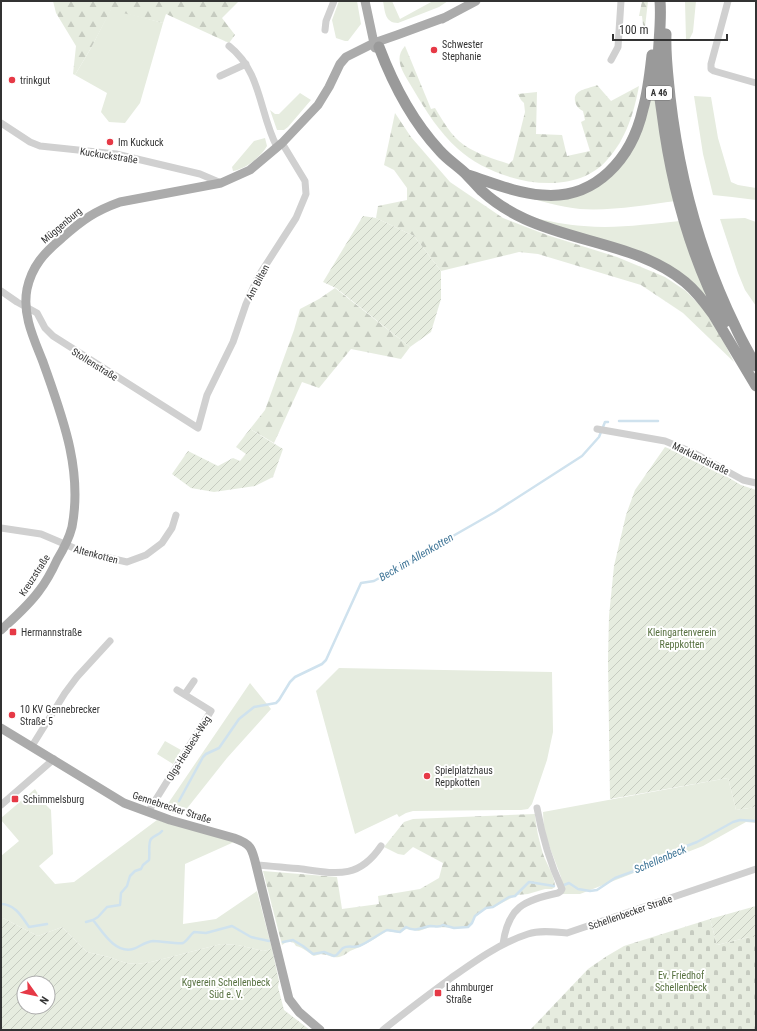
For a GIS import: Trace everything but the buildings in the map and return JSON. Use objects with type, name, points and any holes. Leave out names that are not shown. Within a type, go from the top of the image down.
[{"type":"highway","points":[[467,174],[517,191],[544,195],[563,195],[597,182],[609,172],[626,152],[636,133],[643,110],[659,1]]},
{"type":"highway","name":"A 46","points":[[659,1],[658,74],[664,135],[680,183],[706,280],[753,381]]},
{"type":"highway","name":"A 46","points":[[667,1],[666,37],[668,78],[680,183]]},
{"type":"highway","points":[[376,45],[386,72],[417,124],[433,144],[454,165],[467,174],[482,191],[525,219],[572,236],[616,248],[656,263],[672,272],[686,283],[705,303],[753,381]]},
{"type":"highway","name":"A 46","points":[[693,232],[735,326],[756,366]]},
{"type":"main road","points":[[365,1],[376,45]]},
{"type":"main road","points":[[369,1],[376,45]]},
{"type":"main road","name":"Müggenburg","points":[[65,546],[71,528],[75,508],[75,485],[70,444],[29,324],[26,308],[27,290],[36,265],[43,255],[56,242],[91,214],[120,202],[221,183],[250,170],[280,145],[318,105],[340,64],[347,58],[436,22],[476,1]]},
{"type":"main road","name":"Kreuzstraße","points":[[1,630],[24,609],[39,592],[65,546]]},
{"type":"main road","name":"Gennebrecker Straße","points":[[1,728],[124,803],[148,812],[244,841],[251,848],[256,865],[289,999],[299,1012],[320,1030]]},
{"type":"street","points":[[325,30],[326,21],[334,1]]},
{"type":"street","points":[[611,60],[618,47],[621,1]]},
{"type":"street","points":[[728,1],[711,64],[711,69],[756,83]]},
{"type":"street","name":"Am Bilten","points":[[198,428],[207,395],[232,342],[258,277],[296,218],[306,194],[305,181],[271,134],[257,86],[246,64],[239,54],[229,46]]},
{"type":"street","points":[[220,76],[246,64]]},
{"type":"street","name":"Kuckuckstraße","points":[[1,123],[30,142],[40,146],[116,154],[200,174],[221,183]]},
{"type":"street","name":"Stollenstraße","points":[[1,291],[26,308],[37,313],[45,328],[53,336],[198,428]]},
{"type":"street","name":"Marklandstraße","points":[[598,430],[665,440],[694,453],[743,480],[756,484]]},
{"type":"street","name":"Altenkotten","points":[[1,528],[41,534],[65,546],[128,562],[146,555],[162,543],[170,533],[176,515]]},
{"type":"street","points":[[32,746],[73,682],[110,642]]},
{"type":"street","points":[[185,694],[194,681]]},
{"type":"street","name":"Olga-Heubeck-Weg","points":[[148,812],[212,711],[177,690]]},
{"type":"street","points":[[1,805],[54,759]]},
{"type":"street","points":[[503,944],[505,930],[517,909],[528,901],[561,891],[562,888],[547,852],[541,832],[537,808]]},
{"type":"street","points":[[256,865],[325,872],[347,872],[364,866],[374,857],[382,846]]},
{"type":"street","name":"Schellenbecker Straße","points":[[383,1030],[471,963],[503,944],[529,933],[567,933],[756,869]]},
{"type":"green space","points":[[53,1],[244,1],[238,2],[222,18],[235,35],[229,43],[166,14],[163,23],[111,10],[75,75],[73,74],[76,46],[56,13]]},
{"type":"green space","points":[[339,1],[357,1],[361,24],[348,41],[336,38],[332,20]]},
{"type":"green space","points":[[383,1],[392,1],[400,19],[433,1],[448,1],[439,7],[398,23],[394,23],[386,16]]},
{"type":"green space","points":[[642,1],[648,1],[645,27],[643,25],[642,16],[639,16]]},
{"type":"green space","points":[[685,1],[696,1],[693,32],[689,40],[686,40]]},
{"type":"green space","points":[[111,9],[163,23],[140,103],[125,123],[109,122],[101,112],[107,93],[75,75]]},
{"type":"green space","points":[[405,46],[431,109],[435,108],[455,137],[474,151],[509,164],[513,160],[525,112],[524,103],[518,94],[537,92],[536,134],[562,135],[567,156],[590,151],[581,122],[585,120],[583,111],[576,104],[576,94],[582,90],[597,85],[611,101],[639,86],[635,106],[624,134],[614,152],[592,173],[573,180],[553,183],[532,182],[511,177],[491,170],[473,160],[458,149],[439,128],[428,113],[401,68],[401,51]]},
{"type":"green space","points":[[653,78],[676,201],[616,208],[580,209],[542,202],[520,195],[539,198],[611,176]]},
{"type":"green space","points":[[300,93],[311,100],[288,127],[284,130],[277,130],[270,110],[275,114],[279,114]]},
{"type":"green space","points":[[694,96],[711,97],[718,138],[731,182],[738,185],[756,188],[756,200],[713,195],[703,154]]},
{"type":"green space","points":[[395,113],[411,137],[450,182],[503,218],[547,235],[617,257],[665,277],[686,291],[711,317],[734,362],[683,313],[641,285],[538,254],[519,252],[441,271],[414,236],[376,218],[378,206],[407,200],[407,188],[394,170],[384,165]]},
{"type":"green space","points":[[265,138],[267,146],[261,154],[247,165],[233,171],[232,167],[254,141]]},
{"type":"green space","points":[[363,216],[376,218],[414,236],[441,271],[441,299],[431,332],[410,347],[336,288],[323,282]]},
{"type":"green space","points":[[531,217],[564,224],[596,227],[632,226],[680,221],[711,303],[685,277]]},
{"type":"green space","points":[[745,218],[756,222],[756,306],[745,290],[720,219]]},
{"type":"green space","points":[[335,288],[410,347],[401,359],[351,349],[319,388],[302,382],[274,443],[250,429],[265,410],[294,330],[300,309],[319,299]]},
{"type":"green space","points":[[250,429],[283,449],[273,477],[255,486],[214,492],[191,488],[172,474],[188,451],[218,466],[233,458],[240,461],[246,454],[236,447]]},
{"type":"green space","name":"Kleingartenverein Reppkotten","points":[[665,447],[702,462],[741,485],[756,490],[756,807],[736,810],[728,778],[610,799],[608,660],[609,616],[614,566],[626,515],[635,490]]},
{"type":"green space","points":[[339,668],[552,672],[553,732],[547,760],[532,804],[528,809],[521,810],[413,811],[399,817],[397,814],[355,834],[316,691]]},
{"type":"green space","points":[[250,683],[271,709],[227,758],[181,816],[171,813],[165,808]]},
{"type":"green space","points":[[165,741],[181,750],[173,764],[157,754]]},
{"type":"green space","points":[[728,778],[736,810],[756,807],[756,823],[746,822],[703,846],[580,894],[561,894],[563,890],[561,877],[544,832],[543,812]]},
{"type":"green space","points":[[35,789],[43,802],[51,810],[53,854],[39,866],[55,884],[74,882],[157,820],[234,842],[185,864],[183,924],[216,919],[257,891],[272,949],[263,951],[238,945],[221,944],[151,962],[137,964],[126,963],[87,952],[62,927],[38,936],[1,917],[1,856],[19,841],[1,820],[1,818]]},
{"type":"green space","points":[[535,814],[543,854],[555,883],[555,887],[552,889],[517,895],[494,907],[485,909],[475,917],[472,924],[468,928],[430,927],[419,931],[406,929],[400,933],[387,931],[360,947],[339,957],[332,957],[322,954],[314,956],[296,946],[294,943],[288,941],[282,945],[263,871],[337,877],[342,909],[379,904],[378,896],[420,889],[439,878],[443,863],[413,847],[404,855],[398,854],[384,847],[404,822],[413,819]]},
{"type":"green space","points":[[756,906],[756,937],[749,937],[717,945],[710,919]]},
{"type":"green space","name":"Kgverein Schellenbeck Süd e. V.","points":[[1,917],[38,936],[62,927],[87,952],[126,963],[137,964],[151,962],[221,944],[238,945],[263,951],[272,949],[279,981],[278,987],[284,1010],[310,1030],[1,1030]]},
{"type":"green space","name":"Ev. Friedhof Schellenbeck","points":[[710,919],[717,945],[749,937],[756,937],[756,1030],[530,1030],[588,969],[607,956],[624,946]]},
{"type":"waterway","name":"Beck im Allenkotten","points":[[619,421],[658,421]]},
{"type":"waterway","name":"Beck im Allenkotten","points":[[179,801],[203,757],[219,748],[239,719],[254,707],[276,703],[295,677],[322,664],[326,660],[361,583],[374,581],[495,512],[582,456],[599,437],[605,422],[608,422]]},
{"type":"waterway","name":"Schellenbeck","points":[[564,885],[569,883],[578,889],[590,891],[597,890],[615,878],[648,866],[656,860],[697,842],[733,822],[740,820],[756,821]]},
{"type":"waterway","name":"Beck im Allenkotten","points":[[93,920],[98,917],[107,907],[120,905],[121,893],[127,886],[130,876],[135,871],[141,869],[149,860],[150,841],[162,831]]},
{"type":"waterway","name":"Schellenbeck","points":[[283,942],[293,940],[313,954],[324,952],[334,956],[337,955],[343,948],[359,946],[387,930],[400,932],[406,927],[421,929],[430,926],[438,927],[443,925],[454,928],[468,927],[472,923],[475,916],[486,908],[493,907],[509,897],[515,896],[529,882],[554,886]]},
{"type":"waterway","name":"Schellenbeck","points":[[1,904],[10,906],[14,909],[21,915],[29,927],[47,924]]},
{"type":"waterway","name":"Schellenbeck","points":[[86,922],[93,920],[115,945],[126,950],[133,949],[147,942],[153,941],[183,943],[194,932],[206,933],[232,926],[251,937],[269,941]]},
{"type":"place","name":"Schwester Stephanie","points":[[434,50]]},
{"type":"place","name":"trinkgut","points":[[12,80]]},
{"type":"place","name":"Im Kuckuck","points":[[110,142]]},
{"type":"place","name":"Hermannstraße","points":[[13,632]]},
{"type":"place","name":"10 KV Gennebrecker Straße 5","points":[[12,715]]},
{"type":"place","name":"Spielplatzhaus Reppkotten","points":[[427,776]]},
{"type":"place","name":"Schimmelsburg","points":[[15,799]]},
{"type":"place","name":"Lahmburger Straße","points":[[438,993]]}]
